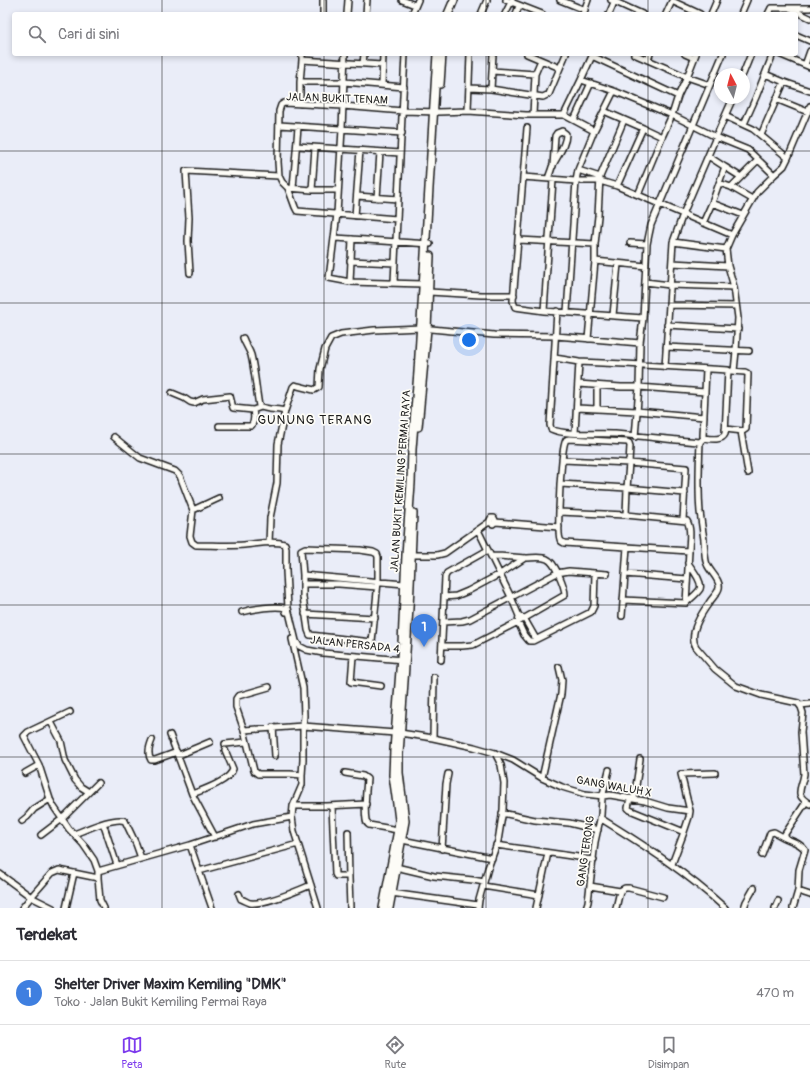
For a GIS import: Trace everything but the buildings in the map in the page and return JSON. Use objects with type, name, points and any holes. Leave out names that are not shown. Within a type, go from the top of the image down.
[{"type":"street","points":[[322,12],[323,0]]},
{"type":"street","points":[[347,12],[348,0]]},
{"type":"street","points":[[366,12],[367,0]]},
{"type":"street","points":[[402,0],[417,3]]},
{"type":"street","points":[[445,12],[449,0]]},
{"type":"street","points":[[449,12],[454,0]]},
{"type":"street","points":[[482,12],[487,0]]},
{"type":"street","points":[[560,0],[584,12],[588,0]]},
{"type":"street","points":[[610,12],[614,0],[638,12]]},
{"type":"street","points":[[667,12],[671,0],[696,12]]},
{"type":"street","points":[[712,12],[717,0]]},
{"type":"street","points":[[742,12],[747,0]]},
{"type":"street","points":[[506,12],[509,1],[536,12]]},
{"type":"street","points":[[517,12],[519,6]]},
{"type":"street","points":[[769,12],[771,8],[810,8]]},
{"type":"street","points":[[789,8],[797,12]]},
{"type":"street","points":[[798,12],[810,18]]},
{"type":"street","points":[[798,36],[810,41]]},
{"type":"street","points":[[784,56],[808,66],[810,51]]},
{"type":"street","points":[[300,104],[302,56]]},
{"type":"street","points":[[345,56],[337,214],[329,278],[350,282],[424,284]]},
{"type":"street","points":[[363,64],[364,56]]},
{"type":"street","points":[[382,85],[383,56]]},
{"type":"street","points":[[394,282],[406,56]]},
{"type":"street","name":"JALAN BUKIT KEMILING PERMAI RAYA","points":[[403,660],[404,584],[408,555],[422,385],[424,284],[432,203],[437,56]]},
{"type":"street","name":"JALAN BUKIT KEMILING PERMAI RAYA","points":[[436,112],[442,56]]},
{"type":"street","points":[[468,111],[470,56]]},
{"type":"street","points":[[491,89],[493,56]]},
{"type":"street","points":[[532,56],[560,68]]},
{"type":"street","points":[[469,88],[491,89],[543,97],[549,94],[565,56]]},
{"type":"street","points":[[592,56],[564,115],[594,131]]},
{"type":"street","points":[[594,56],[678,96]]},
{"type":"street","points":[[639,56],[687,77],[710,85]]},
{"type":"street","points":[[648,60],[649,56]]},
{"type":"street","points":[[638,195],[695,56]]},
{"type":"street","points":[[635,437],[647,244],[651,225],[722,56]]},
{"type":"street","points":[[745,68],[750,56]]},
{"type":"street","points":[[744,124],[772,56]]},
{"type":"street","points":[[302,60],[382,65]]},
{"type":"street","points":[[533,115],[535,74],[542,60]]},
{"type":"street","points":[[492,71],[535,74]]},
{"type":"street","points":[[765,74],[810,91]]},
{"type":"street","points":[[581,80],[614,91],[672,115],[692,126],[748,150],[774,175]]},
{"type":"street","points":[[300,82],[344,82],[404,87]]},
{"type":"street","points":[[761,135],[784,82]]},
{"type":"street","points":[[574,120],[591,83]]},
{"type":"street","points":[[567,312],[578,170],[594,131],[614,91]]},
{"type":"street","points":[[776,99],[808,112]]},
{"type":"street","name":"JALAN BUKIT TENAM","points":[[279,176],[279,111],[281,105],[284,103],[403,111],[468,111],[533,115],[564,115]]},
{"type":"street","points":[[665,367],[673,242],[682,214],[730,104]]},
{"type":"street","points":[[557,312],[551,429],[554,431],[575,433],[615,434],[635,437],[702,440],[723,438],[725,434],[731,371],[736,351],[738,329],[734,287],[728,266],[726,248],[752,199],[757,192],[784,166],[810,106]]},
{"type":"street","points":[[604,111],[662,137]]},
{"type":"street","points":[[725,116],[753,129],[788,158]]},
{"type":"street","points":[[588,338],[600,179],[624,120]]},
{"type":"street","points":[[279,125],[402,133]]},
{"type":"street","points":[[298,127],[291,188],[291,199],[297,211],[397,219]]},
{"type":"street","points":[[527,128],[513,301],[515,307],[544,311],[643,318]]},
{"type":"street","points":[[617,186],[643,128]]},
{"type":"street","points":[[544,311],[549,242],[550,179],[553,166],[555,136],[556,133],[562,131],[566,134],[566,138],[553,166]]},
{"type":"street","points":[[297,146],[400,153]]},
{"type":"street","points":[[312,190],[315,148]]},
{"type":"street","points":[[356,216],[360,150]]},
{"type":"street","points":[[377,198],[380,152]]},
{"type":"street","points":[[708,156],[741,178]]},
{"type":"street","points":[[731,187],[758,160]]},
{"type":"street","points":[[703,223],[725,167]]},
{"type":"street","points":[[578,170],[732,235]]},
{"type":"street","points":[[190,272],[186,171],[279,176],[282,182],[291,188],[338,190]]},
{"type":"street","points":[[523,177],[576,181],[600,179]]},
{"type":"street","points":[[719,183],[731,187],[752,199]]},
{"type":"street","points":[[357,196],[398,199]]},
{"type":"street","points":[[712,202],[743,215]]},
{"type":"street","points":[[334,238],[428,243]]},
{"type":"street","points":[[350,282],[352,239]]},
{"type":"street","points":[[519,240],[595,244]]},
{"type":"street","points":[[673,242],[726,248]]},
{"type":"street","name":"JALAN BUKIT KEMILING PERMAI RAYA","points":[[424,328],[428,292],[428,243]]},
{"type":"street","points":[[630,243],[647,244]]},
{"type":"street","points":[[350,261],[395,263]]},
{"type":"street","points":[[595,261],[646,266]]},
{"type":"street","points":[[672,263],[728,266]]},
{"type":"street","points":[[613,315],[618,264]]},
{"type":"street","points":[[645,282],[670,285],[734,287]]},
{"type":"street","points":[[428,292],[514,295]]},
{"type":"street","points":[[669,305],[736,306]]},
{"type":"street","points":[[667,325],[738,329]]},
{"type":"street","points":[[269,543],[270,518],[277,483],[278,444],[285,411],[293,387],[296,385],[314,390],[320,388],[320,369],[325,349],[331,338],[341,334],[374,330],[424,328],[494,335],[556,336],[640,343]]},
{"type":"street","points":[[243,338],[250,353],[256,379],[259,404],[261,407]]},
{"type":"street","points":[[666,347],[749,352]]},
{"type":"street","points":[[555,358],[579,362],[745,372],[748,374],[746,429],[743,431],[725,429]]},
{"type":"street","points":[[575,433],[579,362]]},
{"type":"street","points":[[706,369],[703,436],[699,473],[700,510],[704,534],[706,562],[720,585],[718,591],[698,622],[694,632],[694,644],[715,669],[736,686],[761,695],[798,703],[800,705],[810,704]]},
{"type":"street","points":[[578,384],[705,392]]},
{"type":"street","points":[[596,409],[597,385]]},
{"type":"street","points":[[172,393],[194,403],[203,399],[230,396],[233,408],[253,410],[261,407],[285,411]]},
{"type":"street","points":[[576,408],[637,411],[704,417]]},
{"type":"street","points":[[219,426],[252,426],[254,419],[253,410]]},
{"type":"street","points":[[741,431],[748,473]]},
{"type":"street","points":[[114,437],[140,458],[175,471],[180,476],[192,510],[219,498]]},
{"type":"street","points":[[626,515],[626,488],[630,444],[621,441],[568,439],[564,447],[560,484],[560,540],[564,543],[689,551]]},
{"type":"street","points":[[563,460],[629,463],[686,468],[683,520]]},
{"type":"street","points":[[560,484],[685,493]]},
{"type":"street","name":"JALAN PERSADA 4","points":[[192,510],[190,536],[192,542],[196,545],[284,543],[286,546],[288,608],[297,644],[307,650],[323,653],[403,660]]},
{"type":"street","points":[[559,512],[626,515],[686,521],[689,524],[690,535],[686,603]]},
{"type":"street","points":[[408,555],[444,553],[492,522],[559,527]]},
{"type":"street","points":[[478,530],[521,617],[536,639]]},
{"type":"street","points":[[622,616],[627,547]]},
{"type":"street","points":[[304,548],[360,550],[377,554],[377,584],[372,642],[312,636],[309,633],[305,614],[303,597],[304,584],[301,550],[304,548]]},
{"type":"street","points":[[441,660],[445,577],[447,573],[488,550]]},
{"type":"street","name":"JALAN BUKIT KEMILING PERMAI RAYA","points":[[383,908],[399,820],[397,733],[409,608],[408,555]]},
{"type":"street","points":[[442,646],[473,645],[518,622],[521,617],[564,596],[565,592],[557,573],[551,561],[546,558],[491,556]]},
{"type":"street","points":[[444,597],[456,596],[468,591],[500,574],[525,558]]},
{"type":"street","points":[[686,603],[700,586],[700,582],[688,563]]},
{"type":"street","points":[[443,622],[470,619],[557,573],[569,571],[607,574]]},
{"type":"street","points":[[518,622],[527,640],[531,642],[591,612],[594,606],[595,573]]},
{"type":"street","points":[[625,574],[687,579]]},
{"type":"street","points":[[303,575],[340,578],[377,584]]},
{"type":"street","points":[[339,584],[340,578]]},
{"type":"street","points":[[304,584],[404,584]]},
{"type":"street","points":[[624,600],[686,603]]},
{"type":"street","points":[[242,612],[253,609],[277,607],[286,608],[303,688],[304,716],[304,760],[302,785],[293,806],[292,817],[294,831],[318,908]]},
{"type":"street","points":[[305,614],[375,618]]},
{"type":"street","points":[[353,656],[351,682],[381,686]]},
{"type":"street","points":[[542,778],[561,694],[562,680],[559,667]]},
{"type":"street","points":[[433,738],[434,677]]},
{"type":"street","points":[[269,687],[238,696],[236,699],[236,707],[244,730],[254,771],[258,774],[302,775]]},
{"type":"street","points":[[783,837],[808,803],[802,798],[799,789],[803,781],[804,774],[801,732],[802,713],[800,705]]},
{"type":"street","points":[[70,712],[28,732],[24,736],[39,765],[50,799],[69,829],[83,844],[94,860],[98,871],[100,900],[104,908]]},
{"type":"street","points":[[51,722],[61,741],[65,760],[75,780],[81,787],[89,792]]},
{"type":"street","name":"GANG WALUH X","points":[[244,730],[303,726],[397,733],[433,738],[495,753],[513,760],[542,778],[562,787],[585,794],[603,796],[610,795],[645,801],[668,808],[690,810]]},
{"type":"street","points":[[273,727],[275,756]]},
{"type":"street","points":[[170,735],[192,794],[215,837]]},
{"type":"street","points":[[152,740],[149,749],[149,757],[151,760],[178,754],[210,742]]},
{"type":"street","points":[[225,744],[246,742]]},
{"type":"street","points":[[192,794],[214,786],[232,772],[233,769],[225,750]]},
{"type":"street","points":[[391,893],[478,906],[483,884],[498,841],[502,813],[504,783],[501,765],[495,753]]},
{"type":"street","points":[[640,759],[632,799],[628,808],[652,820],[684,832]]},
{"type":"street","points":[[25,772],[39,765]]},
{"type":"street","name":"GANG TERONG","points":[[586,908],[603,796],[609,770]]},
{"type":"street","points":[[345,772],[363,776],[367,780],[367,823],[370,825],[398,830]]},
{"type":"street","points":[[672,864],[689,817],[690,810],[681,774],[715,773]]},
{"type":"street","points":[[442,849],[448,774]]},
{"type":"street","points":[[41,835],[62,819],[98,783]]},
{"type":"street","name":"JALAN BUKIT KEMILING PERMAI RAYA","points":[[389,908],[405,821],[399,796]]},
{"type":"street","points":[[22,821],[34,809],[50,799]]},
{"type":"street","points":[[293,806],[366,804]]},
{"type":"street","points":[[332,806],[335,874],[336,876],[349,876]]},
{"type":"street","points":[[502,813],[535,820],[569,823],[598,830]]},
{"type":"street","points":[[98,871],[141,858],[190,846],[253,824],[292,817]]},
{"type":"street","points":[[600,818],[672,864],[725,908]]},
{"type":"street","points":[[74,834],[118,819],[125,821],[141,858]]},
{"type":"street","points":[[103,823],[117,865]]},
{"type":"street","points":[[348,832],[350,908]]},
{"type":"street","points":[[762,855],[770,833],[774,832],[808,850],[800,870],[798,891],[793,908]]},
{"type":"street","points":[[402,840],[492,858]]},
{"type":"street","points":[[199,872],[298,844]]},
{"type":"street","points":[[496,845],[594,860]]},
{"type":"street","points":[[190,846],[212,908]]},
{"type":"street","points":[[536,908],[548,852]]},
{"type":"street","points":[[396,867],[434,876],[473,880],[483,884],[539,894]]},
{"type":"street","points":[[22,908],[55,871],[60,870],[98,878]]},
{"type":"street","points":[[66,908],[74,873]]},
{"type":"street","points":[[0,874],[31,897],[53,908]]},
{"type":"street","points":[[238,894],[241,899],[250,905],[291,894],[311,885]]},
{"type":"street","points":[[590,886],[620,891],[625,888],[629,888],[663,897]]},
{"type":"street","points":[[744,908],[754,888]]},
{"type":"street","points":[[616,908],[620,891]]},
{"type":"street","points":[[798,891],[810,895]]},
{"type":"street","points":[[775,908],[778,901]]},
{"type":"place","name":"Shelter Driver Maxim Kemiling \"DMK\"","points":[[424,647]]},
{"type":"district","name":"GUNUNG TERANG","points":[[315,419]]}]
